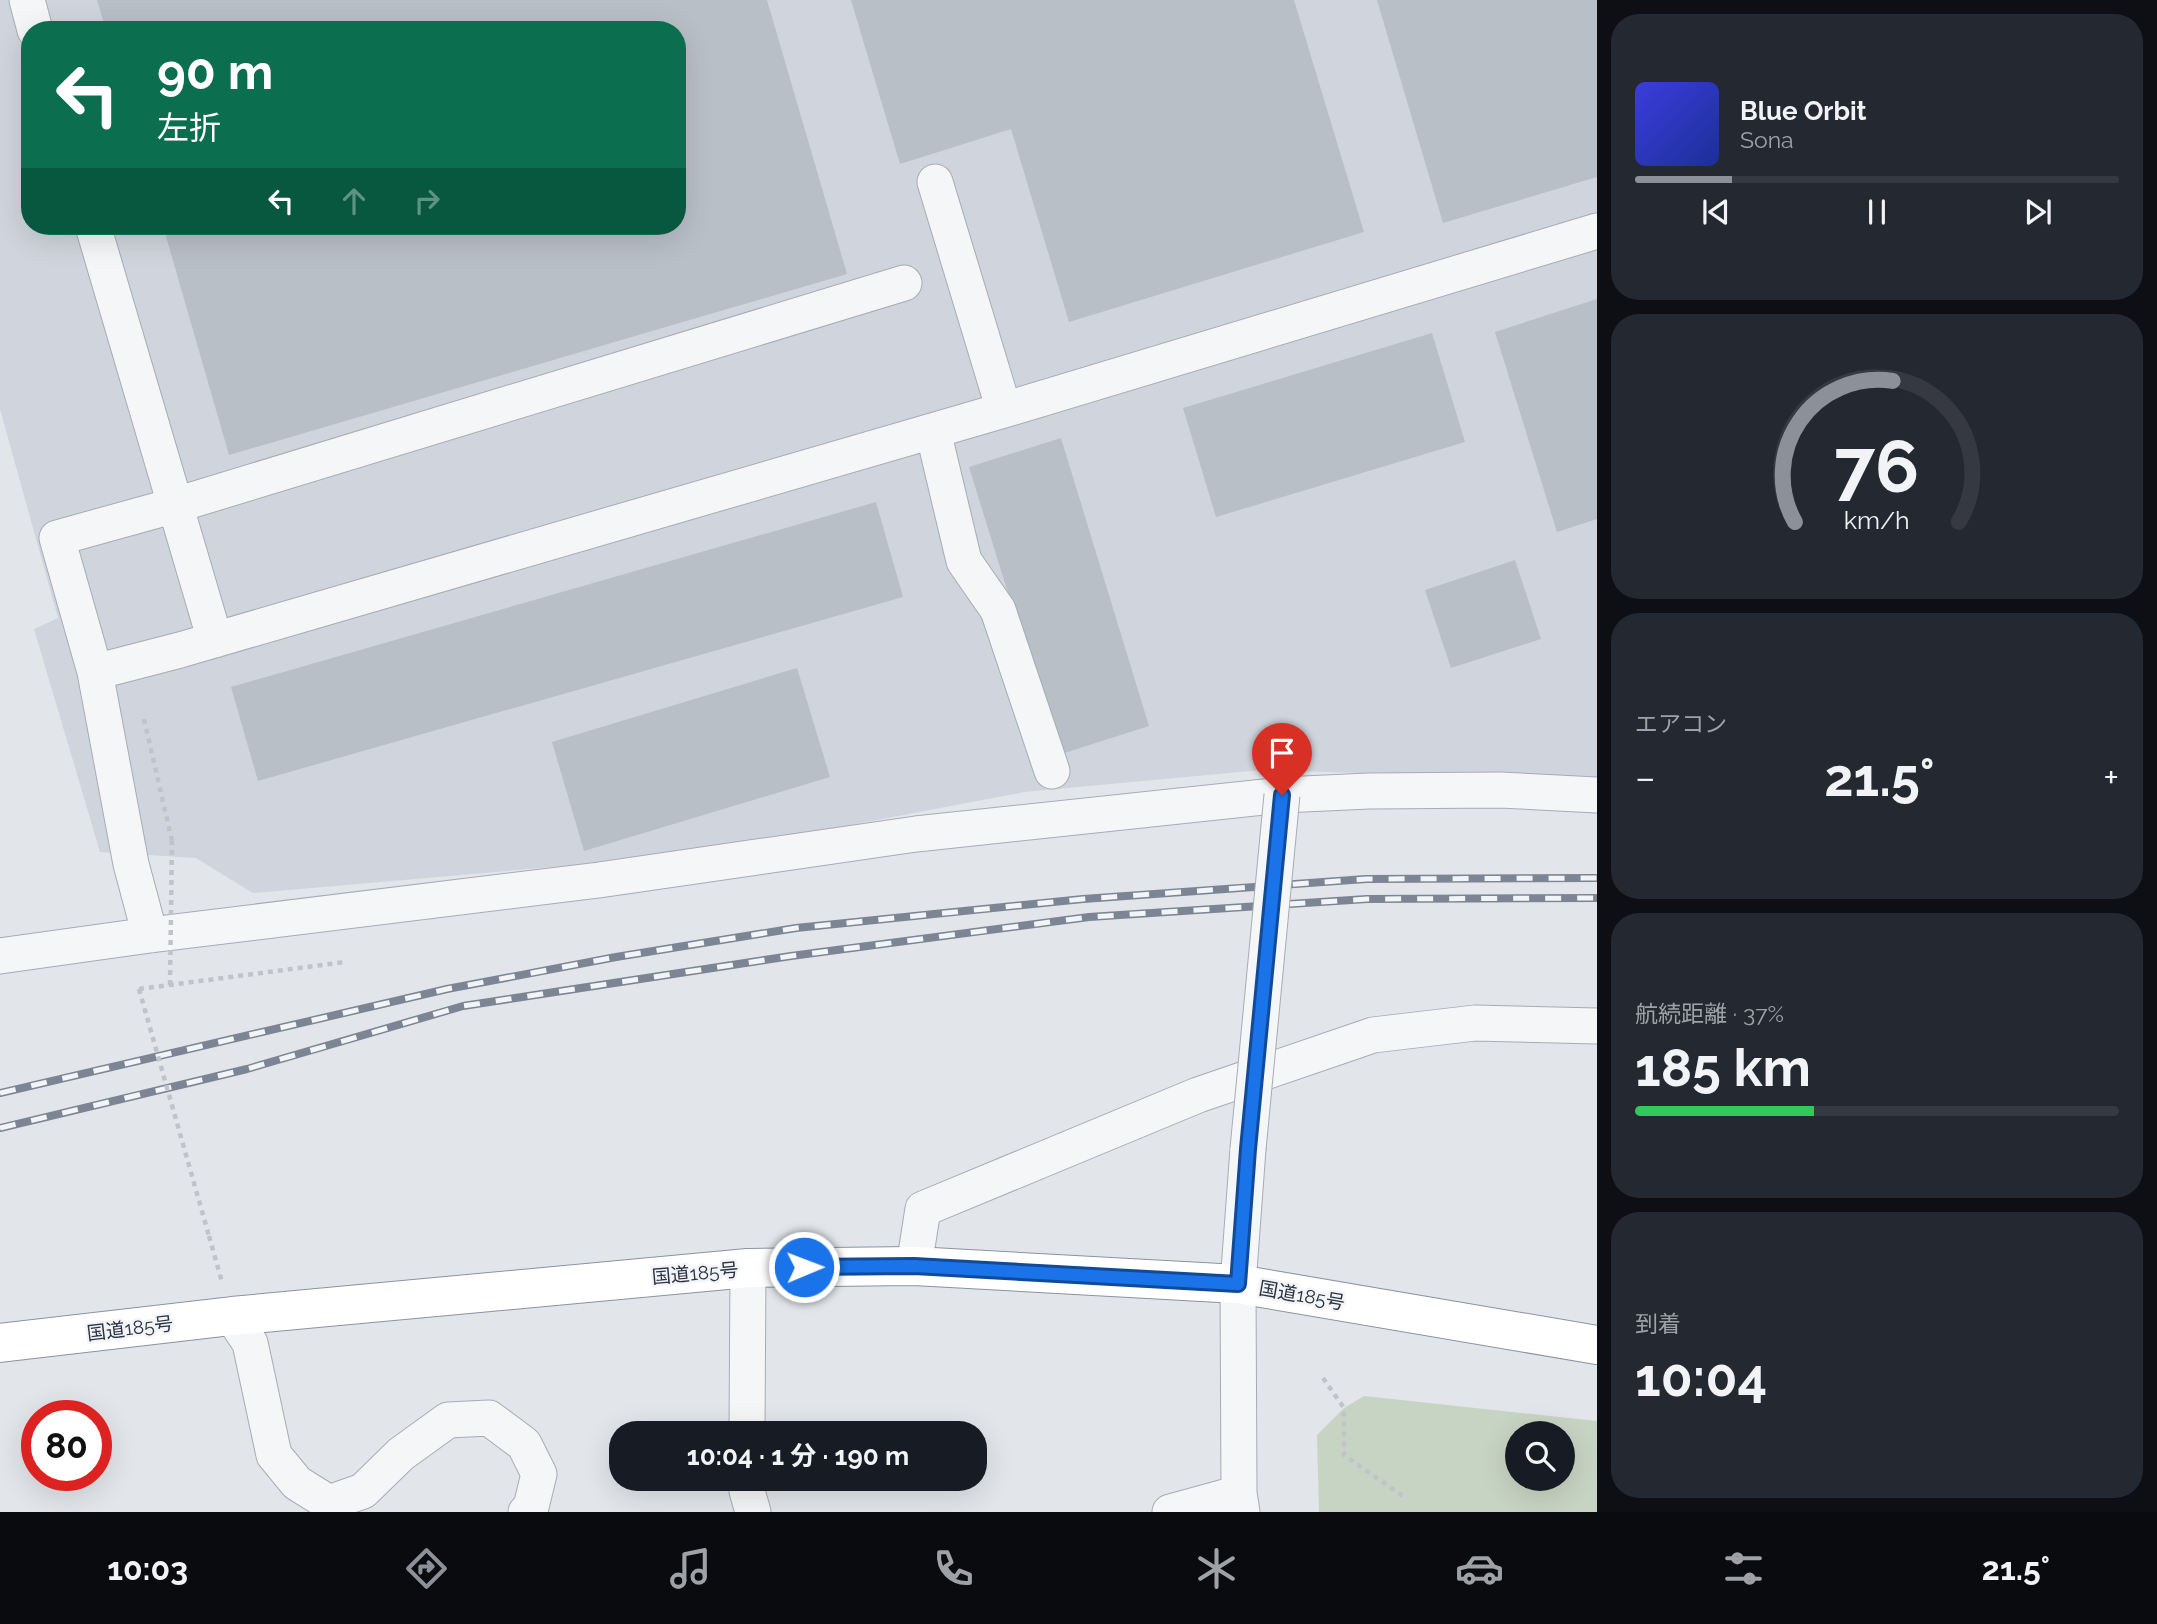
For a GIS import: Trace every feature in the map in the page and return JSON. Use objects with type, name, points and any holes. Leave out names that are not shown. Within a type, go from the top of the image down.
[{"type":"highway","name":"国道185号","points":[[0,1343],[232,1316],[748,1268],[914,1266],[1238,1284],[1597,1345]]},
{"type":"street","points":[[27,0],[33,21]]},
{"type":"street","points":[[935,182],[1004,410]]},
{"type":"street","points":[[96,672],[215,640],[933,431],[1597,231]]},
{"type":"street","points":[[96,235],[215,640]]},
{"type":"street","points":[[150,935],[131,864],[96,672],[57,538],[176,505],[904,283]]},
{"type":"street","points":[[933,431],[964,561],[998,610],[1052,771]]},
{"type":"street","points":[[0,956],[598,880],[1004,823],[1282,795],[1500,790],[1597,795]]},
{"type":"street","points":[[1170,1512],[1240,1502],[1238,1284],[1248,1149],[1282,795]]},
{"type":"street","points":[[914,1266],[923,1209],[1210,1091],[1373,1035],[1475,1023],[1597,1026]]},
{"type":"street","points":[[747,1421],[748,1268]]},
{"type":"street","points":[[232,1316],[250,1343],[274,1455],[297,1483],[329,1503],[363,1491],[401,1454],[447,1420],[489,1418],[524,1444],[539,1474],[531,1507],[526,1512]]},
{"type":"street","points":[[747,1491],[753,1512]]},
{"type":"path","points":[[144,719],[172,841],[170,985]]},
{"type":"path","points":[[232,1316],[139,989],[345,962]]},
{"type":"path","points":[[1323,1378],[1345,1408],[1344,1454],[1404,1497]]},
{"type":"shaded area","points":[[0,0],[1597,0],[1597,780],[1261,770],[1024,792],[819,831],[575,865],[253,893],[196,858],[100,852],[34,629],[58,618],[0,409]]},
{"type":"green space","points":[[1364,1396],[1597,1421],[1597,1512],[1319,1512],[1317,1435],[1344,1408]]},
{"type":"building","points":[[97,0],[767,0],[847,274],[229,455],[166,235],[686,235],[686,21],[103,21]]},
{"type":"building","points":[[851,0],[1294,0],[1364,232],[1069,322],[1011,129],[900,164]]},
{"type":"building","points":[[1377,0],[1597,0],[1597,177],[1443,223]]},
{"type":"building","points":[[1597,299],[1597,519],[1557,532],[1495,332]]},
{"type":"building","points":[[1432,333],[1465,442],[1216,517],[1183,408]]},
{"type":"building","points":[[1061,438],[1149,726],[1058,755],[969,467]]},
{"type":"building","points":[[876,502],[903,597],[258,781],[231,687]]},
{"type":"building","points":[[1515,560],[1541,639],[1451,668],[1425,590]]},
{"type":"building","points":[[797,668],[830,777],[584,851],[552,742]]},
{"type":"railway","points":[[0,1093],[447,989],[616,957],[796,928],[1083,899],[1366,879],[1597,878]]},
{"type":"railway","points":[[0,1128],[247,1069],[463,1006],[791,956],[1089,917],[1367,899],[1597,898]]},
{"type":"route","points":[[804,1267],[914,1266],[1238,1284],[1248,1149],[1282,795]]}]
